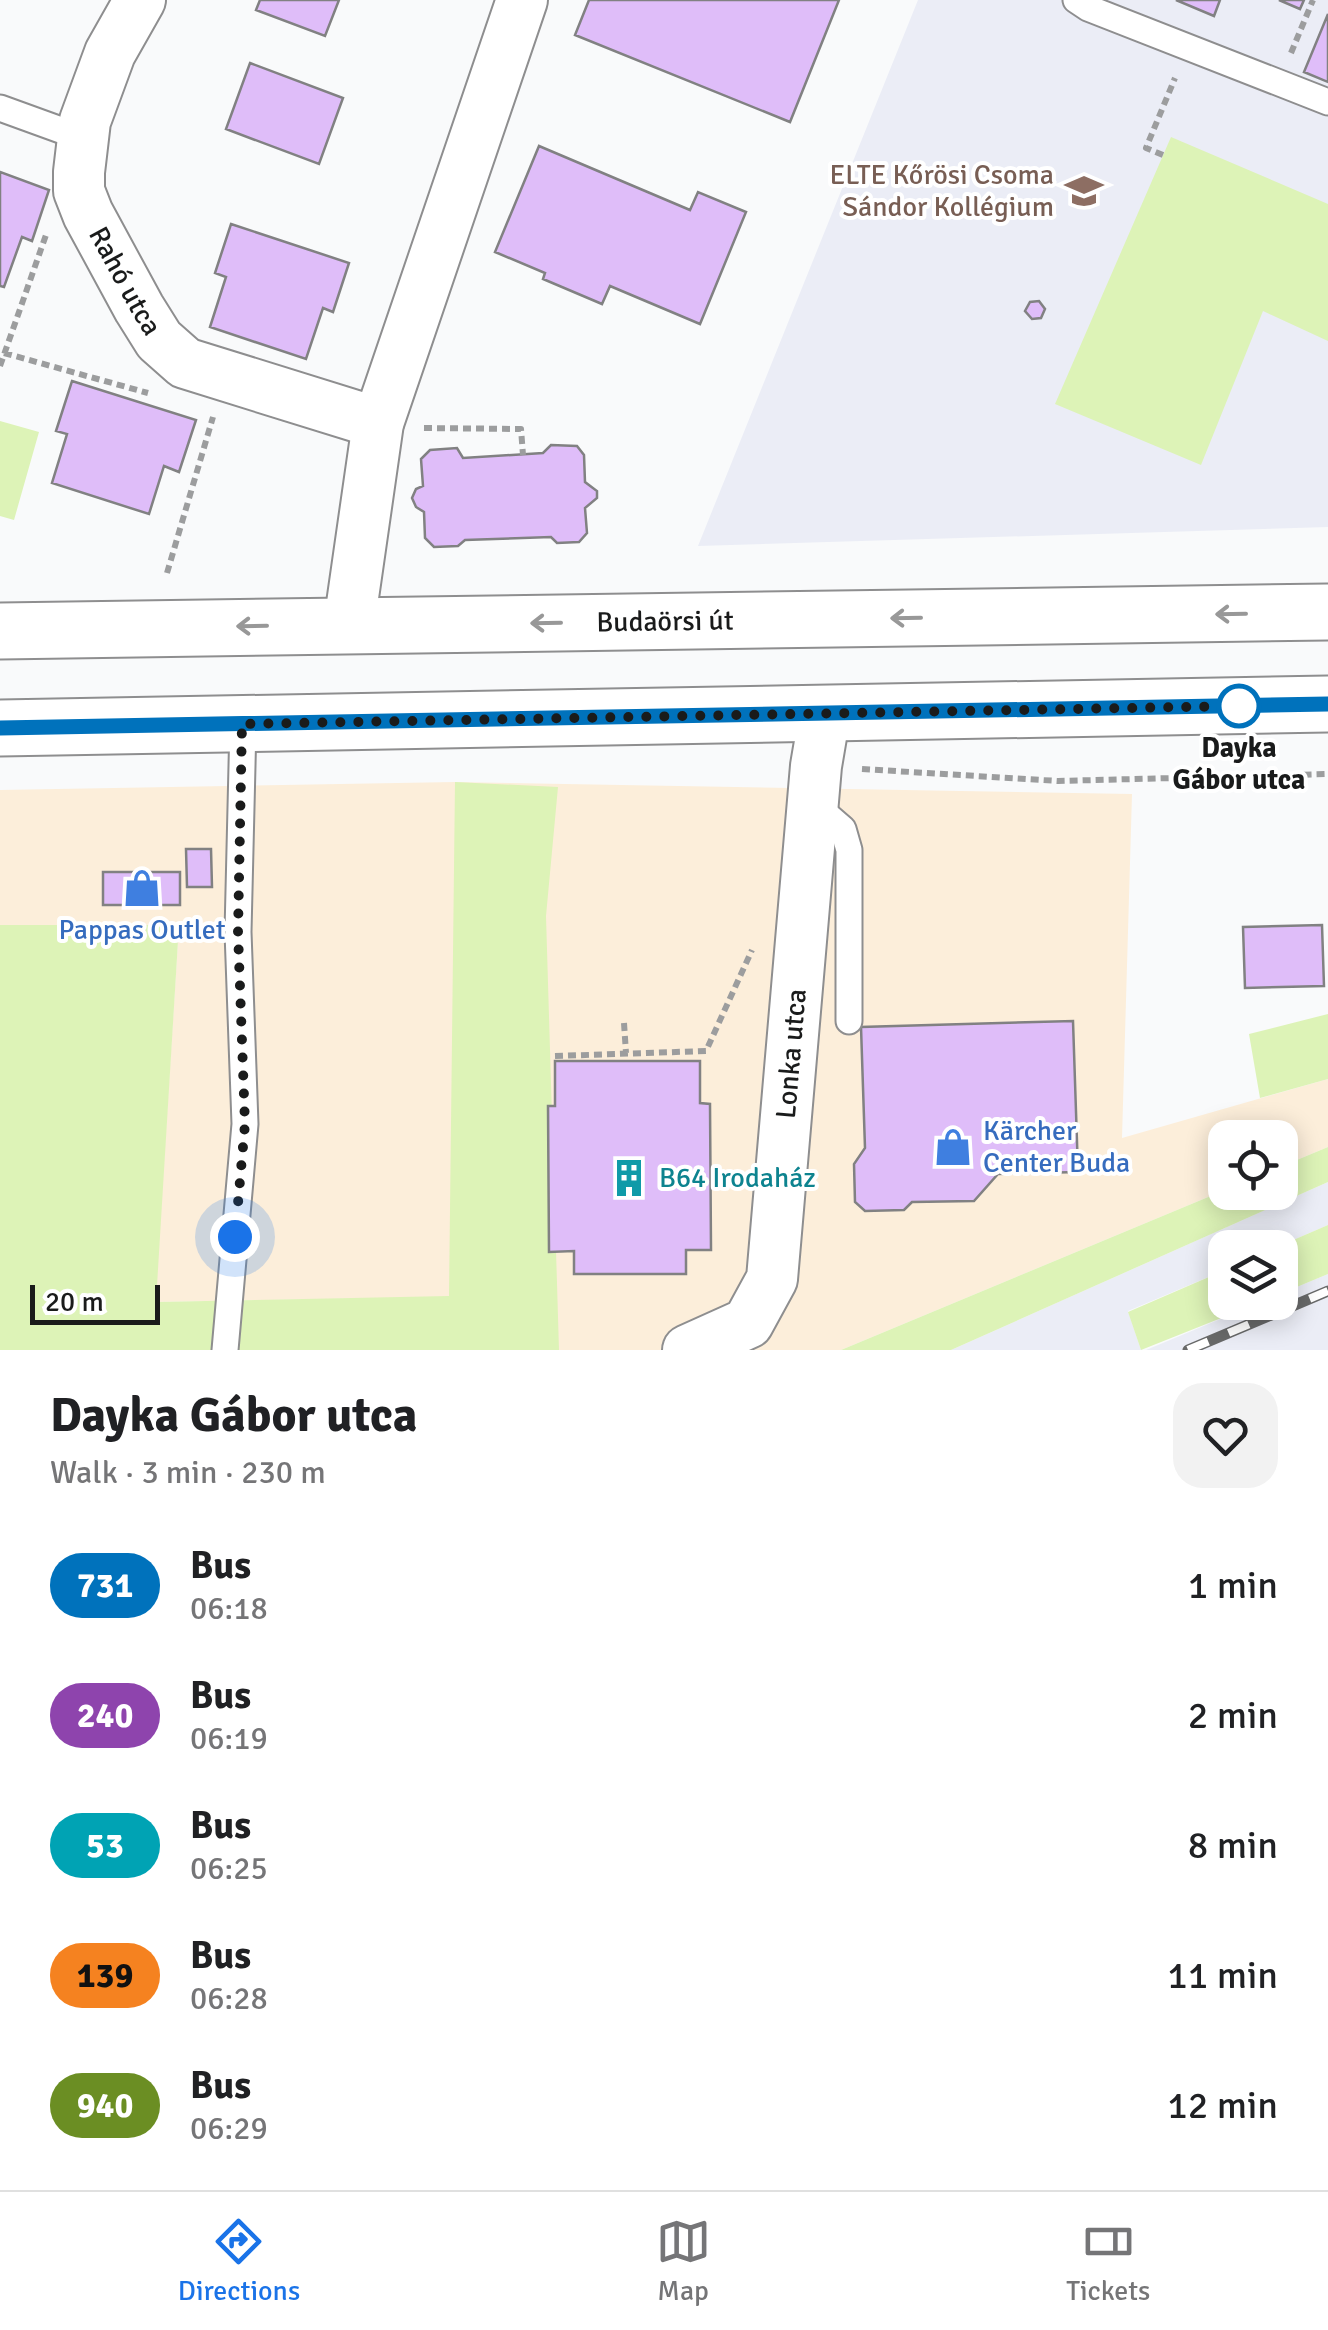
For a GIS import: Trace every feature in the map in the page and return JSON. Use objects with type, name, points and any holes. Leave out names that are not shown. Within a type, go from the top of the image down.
[{"type":"main road","name":"Budaörsi út","points":[[0,632],[1328,612]]},
{"type":"main road","points":[[0,728],[1328,704]]},
{"type":"street","name":"Rahó utca","points":[[140,0],[110,53],[80,137],[79,191],[158,340],[185,363],[227,378],[401,426]]},
{"type":"street","points":[[349,625],[522,0]]},
{"type":"street","name":"Lonka utca","points":[[688,1350],[748,1323],[772,1279],[824,712]]},
{"type":"lane","points":[[1076,0],[1328,102]]},
{"type":"lane","points":[[0,108],[80,137]]},
{"type":"lane","points":[[225,1350],[245,1124],[238,932],[242,724]]},
{"type":"lane","points":[[815,785],[844,829],[849,850],[849,1022]]},
{"type":"path","points":[[1278,82],[1314,0]]},
{"type":"path","points":[[1163,155],[1146,148],[1188,46]]},
{"type":"path","points":[[0,366],[20,304]]},
{"type":"path","points":[[4,353],[158,396]]},
{"type":"path","points":[[168,573],[215,412]]},
{"type":"path","points":[[401,426],[521,429],[523,454]]},
{"type":"path","points":[[815,785],[1328,774]]},
{"type":"path","points":[[555,1056],[706,1051],[758,935]]},
{"type":"path","points":[[624,1023],[626,1054]]},
{"type":"shaded area","name":"ELTE Kőrösi Csoma Sándor Kollégium","points":[[918,0],[1328,0],[1328,527],[698,546]]},
{"type":"shaded area","points":[[455,782],[1132,794],[1122,1138],[1328,1079],[1328,1147],[1298,1160],[1298,1120],[1208,1120],[1208,1197],[841,1350],[523,1350],[449,1297],[155,1302],[179,925],[0,925],[0,790]]},
{"type":"shaded area","points":[[1328,1182],[1328,1225],[1298,1238],[1298,1230],[1220,1230],[1265,1210],[1298,1210],[1298,1195]]},
{"type":"shaded area","points":[[1208,1235],[1208,1277],[1128,1311],[1141,1350],[951,1350]]},
{"type":"shaded area","points":[[1328,1274],[1328,1350],[1146,1350],[1218,1320],[1298,1320],[1298,1286]]},
{"type":"green space","points":[[1171,137],[1328,204],[1328,341],[1263,311],[1201,465],[1055,404]]},
{"type":"green space","points":[[0,421],[39,432],[14,520],[0,516]]},
{"type":"green space","points":[[455,782],[558,787],[546,916],[559,1350],[0,1350],[0,925],[179,925],[156,1302],[449,1296]]},
{"type":"green space","points":[[1328,1014],[1328,1079],[1260,1098],[1249,1034]]},
{"type":"green space","points":[[1328,1147],[1328,1182],[1298,1195],[1298,1160]]},
{"type":"green space","points":[[1208,1197],[1208,1210],[1265,1210],[1220,1230],[1208,1230],[1208,1235],[951,1350],[841,1350]]},
{"type":"green space","points":[[1328,1225],[1328,1274],[1298,1286],[1298,1238]]},
{"type":"green space","points":[[1208,1277],[1208,1320],[1216,1320],[1141,1350],[1128,1312]]},
{"type":"building","points":[[260,0],[339,0],[325,36],[256,10]]},
{"type":"building","points":[[589,0],[839,0],[790,122],[575,35]]},
{"type":"building","points":[[1176,0],[1220,0],[1214,16]]},
{"type":"building","points":[[1279,0],[1304,0],[1300,9]]},
{"type":"building","points":[[1328,14],[1328,82],[1304,72]]},
{"type":"building","points":[[250,63],[343,98],[319,164],[226,129]]},
{"type":"building","points":[[539,146],[690,210],[698,192],[746,212],[700,324],[610,286],[602,304],[543,279],[545,273],[495,252]]},
{"type":"building","points":[[0,172],[49,190],[32,241],[22,237],[4,287],[0,286]]},
{"type":"building","points":[[231,224],[349,263],[333,312],[323,308],[306,359],[210,327],[226,277],[215,273]]},
{"type":"building","points":[[1039,301],[1045,309],[1041,318],[1032,319],[1025,311],[1030,302]]},
{"type":"building","points":[[72,381],[196,420],[179,472],[164,466],[149,514],[52,483],[67,434],[56,431]]},
{"type":"building","points":[[551,445],[577,446],[584,455],[585,482],[597,491],[597,498],[585,508],[587,533],[579,542],[557,543],[551,537],[465,540],[458,546],[434,547],[425,538],[424,512],[412,498],[416,489],[423,486],[421,459],[430,450],[457,448],[463,458],[543,453]]},
{"type":"building","points":[[186,849],[211,849],[212,887],[187,887]]},
{"type":"building","name":"Pappas Outlet","points":[[103,872],[180,872],[180,905],[103,905]]},
{"type":"building","points":[[1322,925],[1324,986],[1245,988],[1243,927]]},
{"type":"building","points":[[1073,1021],[1078,1172],[998,1174],[974,1201],[912,1202],[904,1210],[865,1211],[855,1202],[854,1164],[865,1148],[861,1027]]},
{"type":"building","name":"B64 Irodaház","points":[[555,1061],[700,1061],[700,1103],[710,1104],[711,1250],[686,1250],[686,1274],[574,1274],[574,1251],[549,1252],[548,1106],[555,1106]]},
{"type":"railway","points":[[1188,1350],[1328,1291]]},
{"type":"bus line","name":"731","points":[[0,728],[1328,704]]},
{"type":"place","name":"ELTE Kőrösi Csoma Sándor Kollégium","points":[[1084,191]]},
{"type":"place","name":"Dayka Gábor utca","points":[[1239,706]]},
{"type":"place","name":"Pappas Outlet","points":[[142,888]]},
{"type":"place","name":"Kärcher Center Buda","points":[[953,1147]]},
{"type":"place","name":"B64 Irodaház","points":[[629,1178]]},
{"type":"route","points":[[235,1237],[245,1124],[238,932],[242,724],[1239,706]]}]
